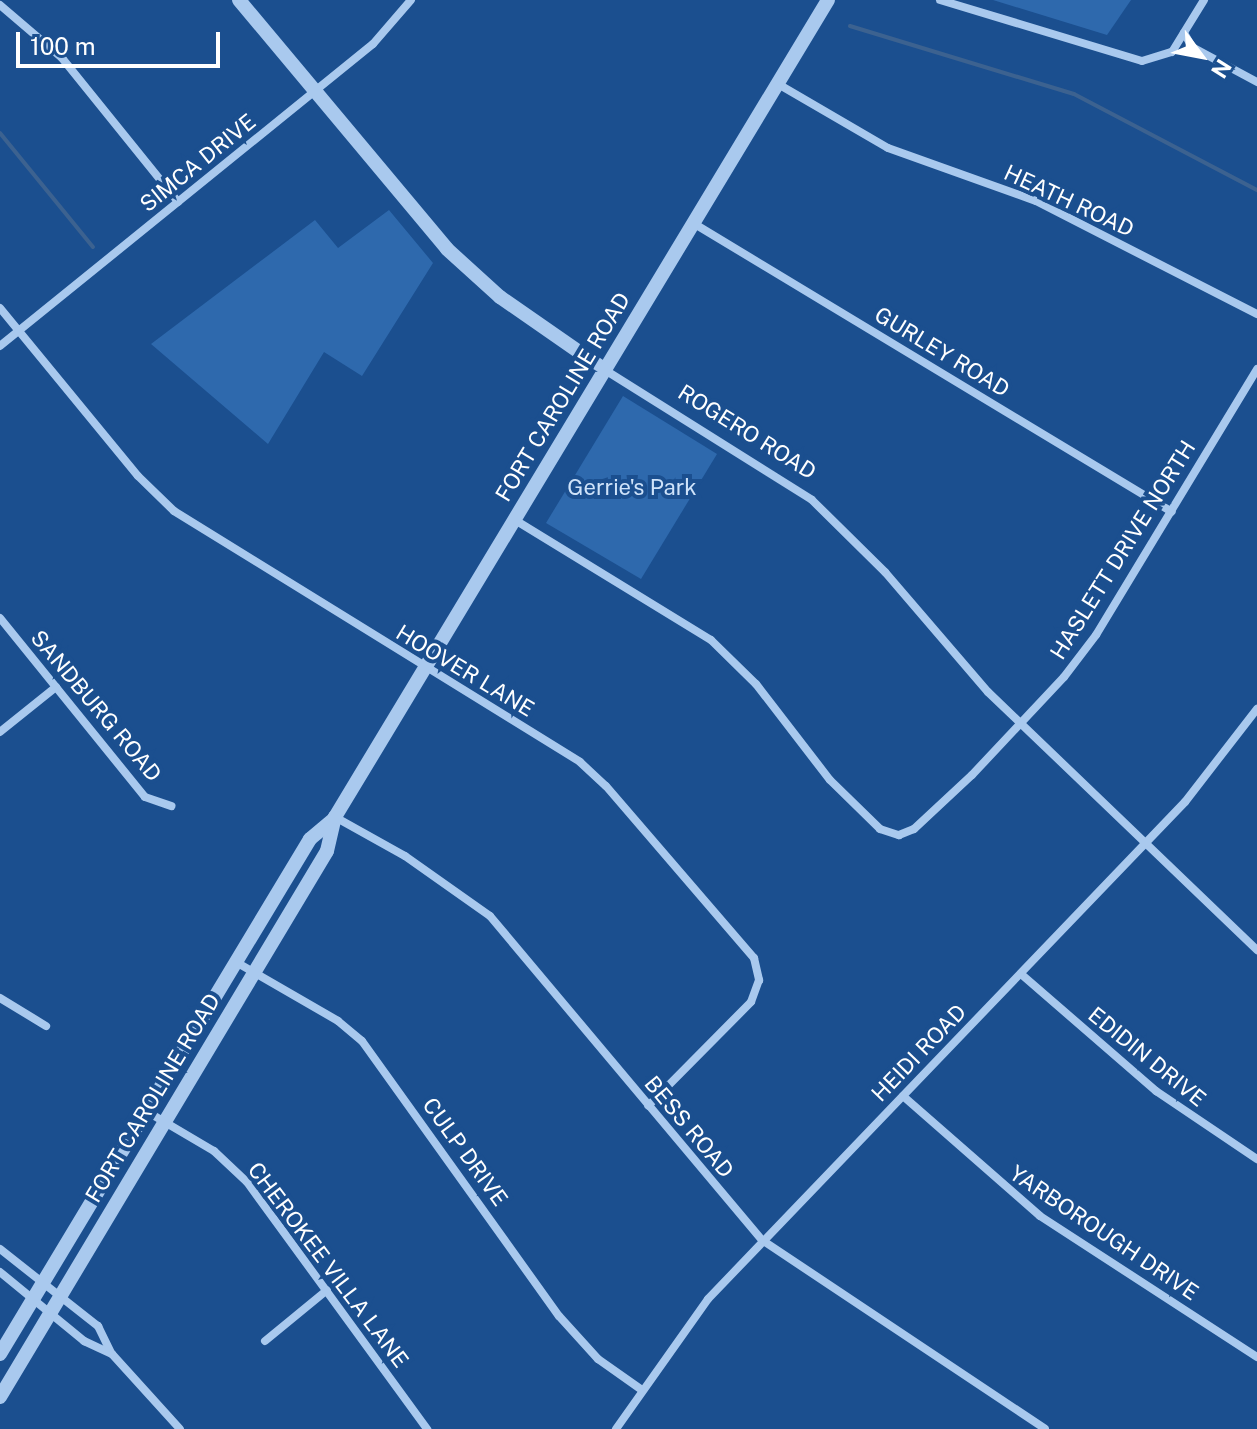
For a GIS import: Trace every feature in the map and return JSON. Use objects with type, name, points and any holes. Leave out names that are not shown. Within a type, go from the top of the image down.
[{"type":"street","name":"ROGERO ROAD","points":[[239,0],[412,212],[465,267],[528,318],[605,370],[812,500],[1022,724],[1257,950]]},
{"type":"street","name":"SIMCA DRIVE","points":[[0,346],[373,44],[411,0]]},
{"type":"street","name":"FORT CAROLINE ROAD","points":[[0,1354],[310,839],[335,817],[828,0]]},
{"type":"street","points":[[940,0],[1142,61],[1172,52],[1204,0]]},
{"type":"street","points":[[0,5],[62,58],[178,202]]},
{"type":"street","points":[[1184,33],[1192,47],[1257,82]]},
{"type":"street","name":"HEATH ROAD","points":[[778,84],[888,148],[1036,201],[1257,314]]},
{"type":"street","name":"GURLEY ROAD","points":[[693,223],[1172,512]]},
{"type":"street","name":"HOOVER LANE","points":[[0,308],[138,476],[174,511],[425,669],[494,707],[597,776],[754,958],[759,980],[751,1002],[648,1106]]},
{"type":"street","name":"HASLETT DRIVE NORTH","points":[[515,520],[711,640],[756,684],[830,780],[880,829],[899,835],[914,829],[1022,724],[1096,635],[1257,369]]},
{"type":"street","name":"SANDBURG ROAD","points":[[0,618],[145,797],[171,806]]},
{"type":"street","points":[[0,732],[56,687]]},
{"type":"street","name":"HEIDI ROAD","points":[[616,1429],[678,1336],[762,1240],[1145,845],[1211,772],[1257,709]]},
{"type":"street","name":"FORT CAROLINE ROAD","points":[[0,1397],[327,851],[335,817]]},
{"type":"street","name":"BESS ROAD","points":[[335,817],[479,905],[762,1240],[1045,1429]]},
{"type":"street","name":"CULP DRIVE","points":[[236,962],[338,1021],[362,1041],[559,1316],[598,1359],[642,1390]]},
{"type":"street","name":"EDIDIN DRIVE","points":[[1021,974],[1156,1091],[1257,1159]]},
{"type":"street","points":[[0,998],[46,1026]]},
{"type":"street","name":"YARBOROUGH DRIVE","points":[[903,1096],[1009,1193],[1257,1357]]},
{"type":"street","name":"CHEROKEE VILLA LANE","points":[[146,1111],[238,1172],[427,1429]]},
{"type":"street","points":[[0,1249],[98,1326],[112,1354],[180,1429]]},
{"type":"street","points":[[0,1272],[84,1341],[112,1354]]},
{"type":"street","points":[[265,1341],[327,1290]]},
{"type":"green space","points":[[993,0],[1131,0],[1107,35]]},
{"type":"green space","points":[[389,210],[433,263],[362,376],[324,352],[268,444],[151,344],[315,220],[338,248]]},
{"type":"green space","name":"Gerrie's Park","points":[[623,396],[717,454],[641,579],[546,523]]},
{"type":"waterway","points":[[850,26],[1074,94],[1257,190]]},
{"type":"waterway","points":[[0,133],[93,247]]}]
